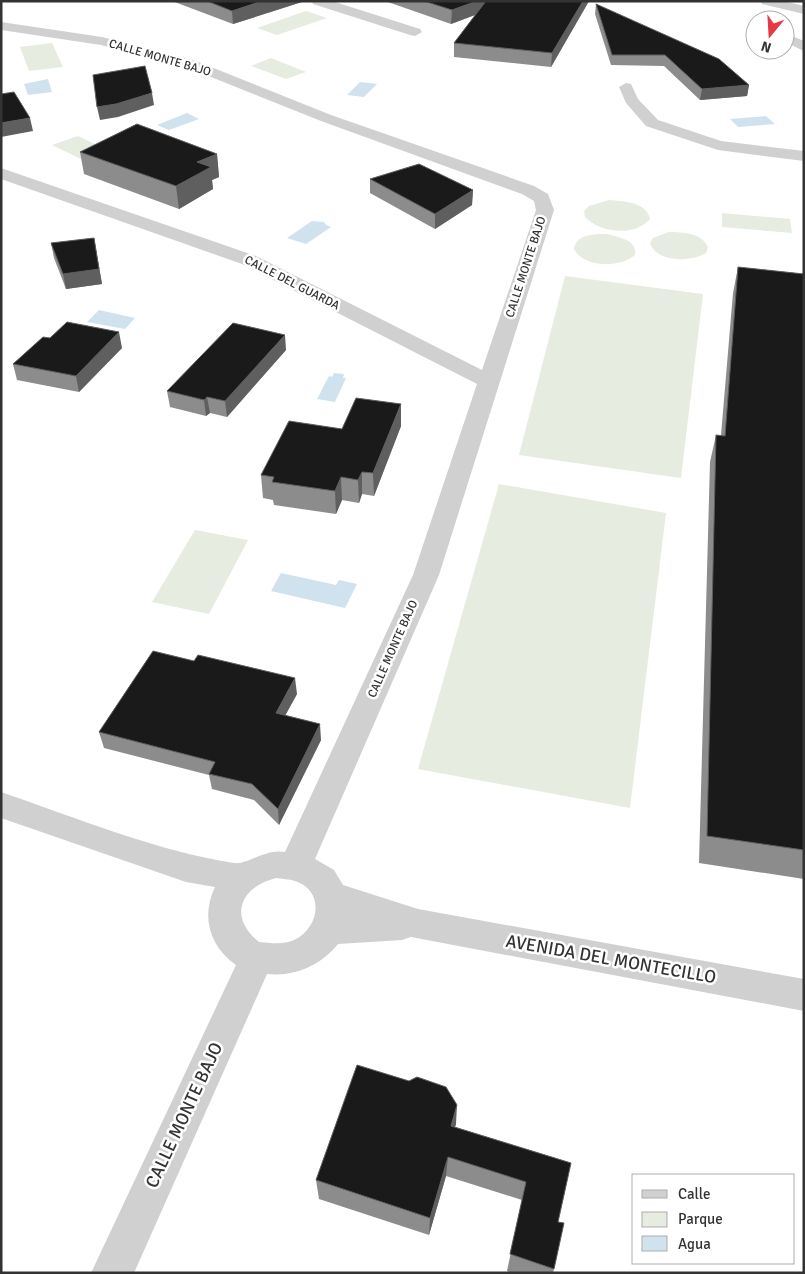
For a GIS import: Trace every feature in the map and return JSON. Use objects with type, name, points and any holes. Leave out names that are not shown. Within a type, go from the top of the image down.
[{"type":"street","points":[[318,1],[414,32]]},
{"type":"street","points":[[764,5],[804,10]]},
{"type":"street","name":"CALLE MONTE BAJO","points":[[1,26],[102,41],[191,64],[326,118],[528,190],[542,198],[545,210],[426,575],[306,845],[295,865]]},
{"type":"street","points":[[626,87],[631,100],[652,123],[718,145],[784,155],[804,156]]},
{"type":"street","name":"CALLE DEL GUARDA","points":[[1,173],[249,260],[264,270],[490,382]]},
{"type":"street","points":[[1,805],[186,868],[242,878]]},
{"type":"street","points":[[276,864],[295,865],[312,871],[325,882],[332,896],[334,913],[329,929],[318,943],[303,954],[284,960],[257,958],[232,941],[225,926],[224,908],[230,892],[242,878],[258,869],[276,864]]},
{"type":"street","points":[[186,868],[224,908]]},
{"type":"street","name":"AVENIDA DEL MONTECILLO","points":[[332,896],[418,924],[804,995]]},
{"type":"street","name":"AVENIDA DEL MONTECILLO","points":[[329,929],[418,924]]},
{"type":"street","name":"CALLE MONTE BAJO","points":[[112,1273],[257,958]]},
{"type":"green space","points":[[306,11],[327,18],[277,35],[257,28]]},
{"type":"green space","points":[[52,43],[63,67],[29,71],[20,47]]},
{"type":"green space","points":[[271,58],[306,72],[286,79],[251,66]]},
{"type":"green space","points":[[78,136],[109,151],[85,161],[52,145]]},
{"type":"green space","points":[[609,200],[627,202],[639,206],[648,213],[650,219],[636,229],[618,231],[599,227],[585,217],[584,211],[589,206]]},
{"type":"green space","points":[[722,213],[790,219],[792,233],[722,227]]},
{"type":"green space","points":[[669,232],[697,236],[702,239],[708,248],[706,253],[684,259],[675,259],[660,254],[654,250],[650,243],[653,238]]},
{"type":"green space","points":[[607,234],[630,243],[635,250],[635,255],[621,262],[603,264],[586,260],[574,249],[578,240],[582,238]]},
{"type":"green space","points":[[565,276],[703,294],[681,478],[519,455]]},
{"type":"green space","points":[[499,484],[666,513],[630,808],[418,769]]},
{"type":"green space","points":[[195,530],[248,540],[209,614],[152,602]]},
{"type":"water","points":[[48,79],[52,92],[28,95],[24,84]]},
{"type":"water","points":[[360,82],[377,84],[364,97],[347,95]]},
{"type":"water","points":[[187,113],[199,119],[169,130],[157,125]]},
{"type":"water","points":[[766,116],[775,124],[738,127],[730,119]]},
{"type":"water","points":[[312,221],[324,222],[331,227],[306,244],[287,238]]},
{"type":"water","points":[[99,310],[135,318],[125,329],[87,322]]},
{"type":"water","points":[[334,373],[344,374],[343,378],[346,378],[335,402],[317,399],[329,376],[332,377]]},
{"type":"water","points":[[281,573],[336,585],[339,580],[357,584],[345,608],[271,591]]},
{"type":"building","points":[[207,1],[262,1],[232,11]]},
{"type":"building","points":[[424,1],[477,1],[452,10]]},
{"type":"building","points":[[486,1],[583,1],[552,53],[454,43]]},
{"type":"building","points":[[596,4],[719,59],[749,85],[702,89],[665,55],[612,55]]},
{"type":"building","points":[[145,66],[152,93],[116,104],[97,107],[93,75]]},
{"type":"building","points":[[14,92],[30,118],[1,123],[1,94]]},
{"type":"building","points":[[137,124],[217,154],[197,162],[211,167],[176,186],[80,152]]},
{"type":"building","points":[[419,164],[473,190],[435,214],[370,179]]},
{"type":"building","points":[[94,238],[99,269],[63,274],[51,243]]},
{"type":"building","points":[[738,267],[804,274],[804,850],[707,836],[716,435],[725,436]]},
{"type":"building","points":[[67,322],[119,332],[76,376],[13,364],[43,337],[50,338]]},
{"type":"building","points":[[233,323],[285,335],[225,401],[207,397],[204,400],[167,391]]},
{"type":"building","points":[[356,398],[401,404],[373,473],[362,472],[358,480],[341,477],[335,491],[272,482],[274,477],[261,475],[289,421],[342,429]]},
{"type":"building","points":[[153,651],[194,661],[198,655],[295,678],[276,713],[320,724],[278,809],[252,784],[209,774],[215,762],[99,732]]},
{"type":"building","points":[[357,1065],[409,1081],[417,1077],[446,1087],[457,1105],[451,1126],[571,1163],[558,1222],[564,1223],[554,1269],[510,1254],[526,1182],[448,1157],[430,1218],[316,1180]]}]
